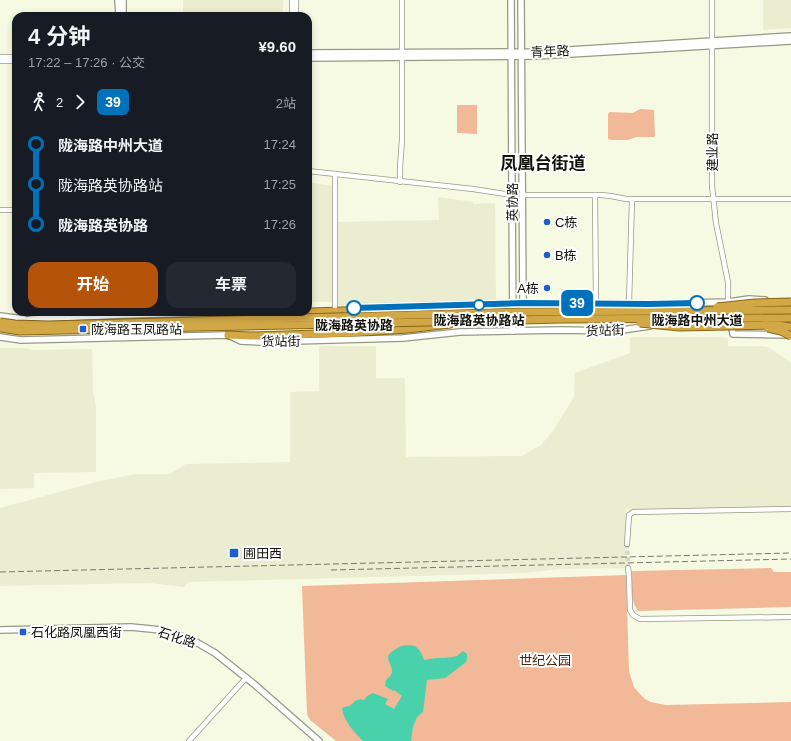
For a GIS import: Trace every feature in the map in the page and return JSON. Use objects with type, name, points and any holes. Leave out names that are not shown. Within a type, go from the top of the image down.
[{"type":"highway","points":[[684,311],[755,303],[791,301]]},
{"type":"highway","points":[[312,312],[374,310],[440,314]]},
{"type":"highway","points":[[0,322],[27,325],[56,325],[520,312],[791,310]]},
{"type":"highway","points":[[0,327],[13,331],[35,331],[561,319],[791,318]]},
{"type":"highway","points":[[610,319],[675,326],[777,325],[791,327]]},
{"type":"highway","points":[[228,336],[348,333],[408,329],[476,321]]},
{"type":"highway","points":[[758,325],[791,335]]},
{"type":"street","points":[[118,0],[119,12]]},
{"type":"street","points":[[123,0],[123,12]]},
{"type":"street","points":[[292,0],[292,12]]},
{"type":"street","points":[[296,0],[296,12]]},
{"type":"street","points":[[400,182],[402,0]]},
{"type":"street","name":"英协路","points":[[511,0],[513,331]]},
{"type":"street","name":"英协路","points":[[521,0],[523,331]]},
{"type":"street","name":"建业路","points":[[712,0],[712,186],[716,223],[728,282],[728,302]]},
{"type":"street","name":"青年路","points":[[712,44],[791,36]]},
{"type":"street","name":"青年路","points":[[312,58],[511,54],[545,56],[791,40]]},
{"type":"street","name":"青年路","points":[[312,53],[402,56]]},
{"type":"street","points":[[0,57],[12,57]]},
{"type":"street","points":[[0,61],[12,61]]},
{"type":"street","points":[[312,171],[473,189],[512,195]]},
{"type":"street","points":[[335,174],[336,308]]},
{"type":"street","points":[[522,195],[595,195],[632,199],[791,199]]},
{"type":"street","points":[[595,195],[596,303]]},
{"type":"street","points":[[629,304],[632,199]]},
{"type":"street","points":[[0,210],[12,210]]},
{"type":"street","points":[[728,302],[749,299],[791,301]]},
{"type":"street","points":[[728,302],[755,306],[791,306]]},
{"type":"street","name":"货站街","points":[[312,309],[523,303],[629,304],[728,302]]},
{"type":"street","points":[[0,316],[22,320],[86,316]]},
{"type":"street","points":[[122,316],[122,338]]},
{"type":"street","points":[[0,327],[33,319]]},
{"type":"street","name":"货站街","points":[[0,337],[21,340],[228,336],[241,341],[259,342],[403,338],[460,332],[615,331],[679,322],[791,322]]},
{"type":"street","points":[[731,322],[733,334],[791,335]]},
{"type":"street","points":[[627,544],[629,515],[633,512],[791,509]]},
{"type":"street","points":[[628,568],[630,610],[633,616],[640,619],[791,616]]},
{"type":"street","name":"石化路","points":[[0,630],[131,627],[161,630],[179,635],[215,653],[319,741]]},
{"type":"street","points":[[189,741],[246,678]]},
{"type":"shaded area","points":[[183,0],[283,0],[283,12],[183,12]]},
{"type":"shaded area","points":[[763,0],[791,0],[791,28],[763,30]]},
{"type":"shaded area","points":[[312,183],[332,186],[333,302],[312,302]]},
{"type":"shaded area","points":[[438,197],[473,202],[473,204],[495,203],[496,304],[337,306],[336,222],[439,220]]},
{"type":"shaded area","points":[[630,337],[728,338],[728,346],[768,347],[791,363],[791,507],[626,509],[625,568],[560,569],[524,573],[190,582],[184,587],[149,583],[0,586],[0,508],[96,482],[135,474],[170,474],[186,464],[290,462],[290,392],[319,391],[319,346],[376,346],[376,378],[405,378],[406,457],[522,456],[541,445],[552,432],[574,397],[575,373],[630,353]]},
{"type":"shaded area","points":[[0,348],[27,348],[32,350],[92,349],[93,392],[96,406],[96,472],[34,473],[34,488],[0,489]]},
{"type":"shaded area","points":[[407,645],[416,647],[422,654],[424,660],[457,656],[463,651],[467,654],[467,660],[445,678],[427,680],[423,712],[417,717],[413,727],[411,741],[363,741],[344,717],[342,708],[349,706],[356,700],[364,700],[367,696],[373,693],[388,699],[385,704],[394,709],[402,696],[385,686],[386,680],[392,674],[388,656],[396,649]]},
{"type":"green space","points":[[457,105],[477,105],[477,134],[457,133]]},
{"type":"green space","points":[[641,109],[654,110],[654,137],[636,137],[628,140],[608,139],[608,114],[610,112],[633,113]]},
{"type":"green space","points":[[771,568],[774,572],[791,572],[791,607],[639,611],[634,604],[632,571]]},
{"type":"green space","name":"世纪公园","points":[[626,575],[629,671],[634,687],[640,694],[651,702],[666,705],[791,702],[791,741],[336,741],[310,720],[307,714],[302,586]]},
{"type":"tunnel","points":[[627,544],[628,568]]},
{"type":"railway","points":[[0,572],[791,553]]},
{"type":"railway","points":[[331,570],[791,559]]},
{"type":"bus line","name":"39","points":[[354,308],[523,303],[697,303]]},
{"type":"place","name":"C栋","points":[[547,222]]},
{"type":"place","name":"B栋","points":[[547,255]]},
{"type":"place","name":"A栋","points":[[547,288]]},
{"type":"place","name":"陇海路中州大道","points":[[697,303]]},
{"type":"place","name":"陇海路英协路站","points":[[479,305]]},
{"type":"place","name":"陇海路英协路","points":[[354,308]]},
{"type":"place","name":"陇海路玉凤路站","points":[[83,329]]},
{"type":"place","name":"圃田西","points":[[234,553]]},
{"type":"place","name":"石化路凤凰西街","points":[[23,632]]},
{"type":"district","name":"凤凰台街道","points":[[543,163]]}]
